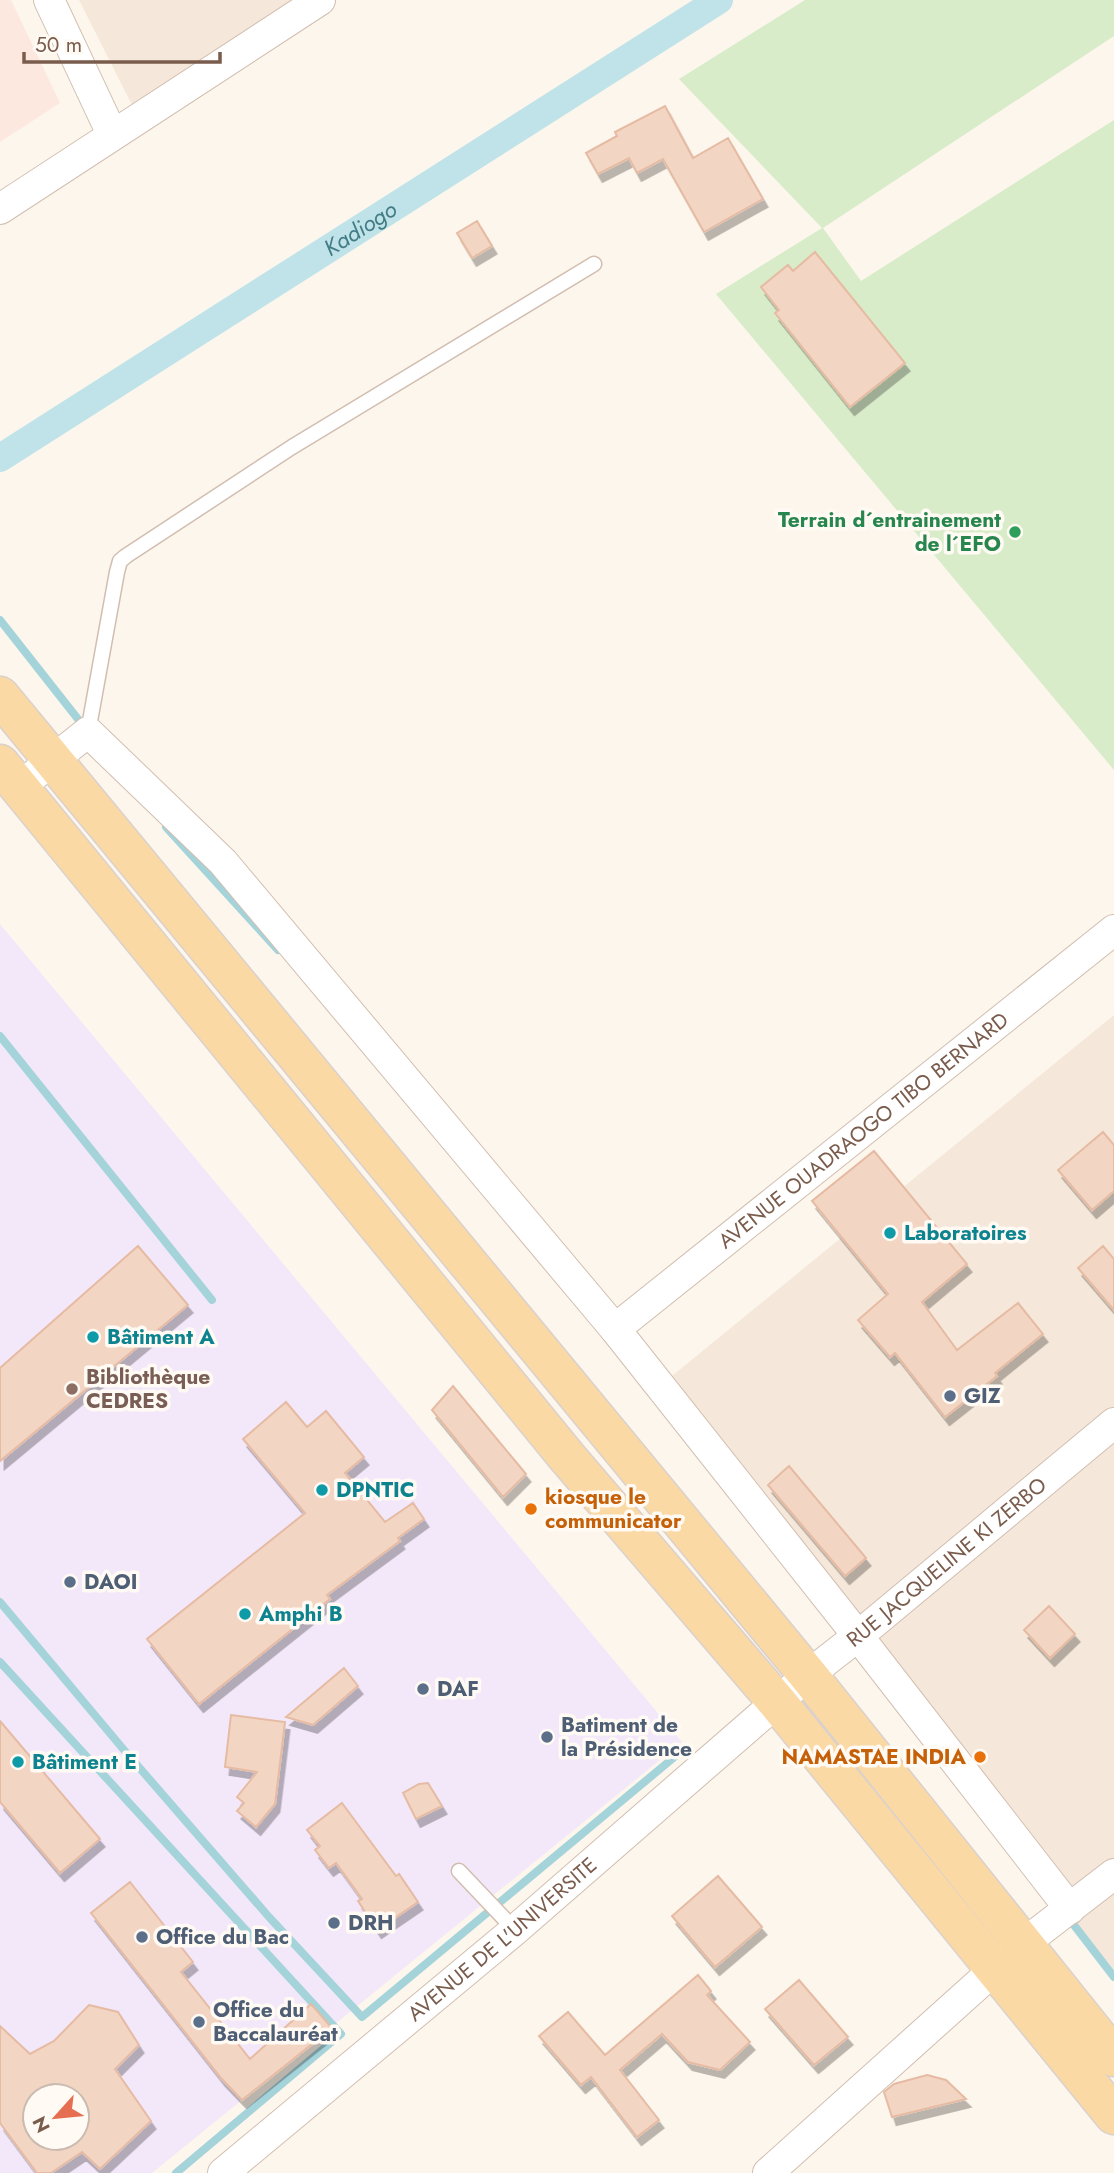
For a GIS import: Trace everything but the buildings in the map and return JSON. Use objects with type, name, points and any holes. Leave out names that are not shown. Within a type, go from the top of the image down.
[{"type":"main road","points":[[0,696],[808,1675],[1114,2057]]},
{"type":"main road","points":[[9,775],[567,1457],[777,1702],[1114,2115]]},
{"type":"street","points":[[49,0],[112,134]]},
{"type":"street","points":[[0,209],[320,0]]},
{"type":"street","points":[[9,775],[53,761],[88,732],[223,862],[615,1329],[1070,1909]]},
{"type":"street","name":"AVENUE OUADRAOGO TIBO BERNARD","points":[[615,1329],[1114,930]]},
{"type":"street","name":"RUE JACQUELINE KI ZERBO","points":[[777,1702],[1114,1423]]},
{"type":"street","name":"AVENUE DE L'UNIVERSITE","points":[[223,2173],[515,1930],[777,1702]]},
{"type":"street","points":[[768,2173],[1023,1944],[1114,1874]]},
{"type":"lane","points":[[88,732],[120,561],[292,447],[594,264]]},
{"type":"lane","points":[[459,1871],[515,1930]]},
{"type":"shaded area","points":[[0,0],[11,0],[60,103],[0,142]]},
{"type":"shaded area","points":[[79,0],[306,0],[135,111]]},
{"type":"shaded area","points":[[0,924],[682,1742],[152,2173],[0,2173]]},
{"type":"shaded area","points":[[1114,1015],[1114,1974],[656,1389]]},
{"type":"green space","name":"Terrain d´entrainement de l´EFO","points":[[805,0],[1114,0],[1114,36],[823,228],[861,281],[1114,120],[1114,770],[716,294],[822,228],[679,79]]},
{"type":"waterway","name":"Kadiogo","points":[[0,458],[719,0]]},
{"type":"waterway","points":[[0,620],[85,728]]},
{"type":"waterway","points":[[166,827],[278,950]]},
{"type":"waterway","points":[[0,1036],[212,1300]]},
{"type":"waterway","points":[[0,1602],[269,1917],[362,2017],[684,1749]]},
{"type":"waterway","points":[[0,1662],[341,2034],[176,2173]]},
{"type":"waterway","points":[[1067,1916],[1114,1977]]},
{"type":"place","name":"Terrain d´entrainement de l´EFO","points":[[1015,532]]},
{"type":"place","name":"Laboratoires","points":[[890,1233]]},
{"type":"place","name":"Bâtiment A","points":[[93,1337]]},
{"type":"place","name":"Bibliothèque CEDRES","points":[[72,1389]]},
{"type":"place","name":"GIZ","points":[[950,1396]]},
{"type":"place","name":"DPNTIC","points":[[322,1490]]},
{"type":"place","name":"kiosque le communicator","points":[[531,1509]]},
{"type":"place","name":"DAOI","points":[[70,1582]]},
{"type":"place","name":"Amphi B","points":[[245,1614]]},
{"type":"place","name":"DAF","points":[[423,1689]]},
{"type":"place","name":"Batiment de la Présidence","points":[[547,1737]]},
{"type":"place","name":"NAMASTAE INDIA","points":[[980,1757]]},
{"type":"place","name":"Bâtiment E","points":[[18,1762]]},
{"type":"place","name":"DRH","points":[[334,1923]]},
{"type":"place","name":"Office du Bac","points":[[142,1937]]},
{"type":"place","name":"Office du Baccalauréat","points":[[199,2022]]}]
